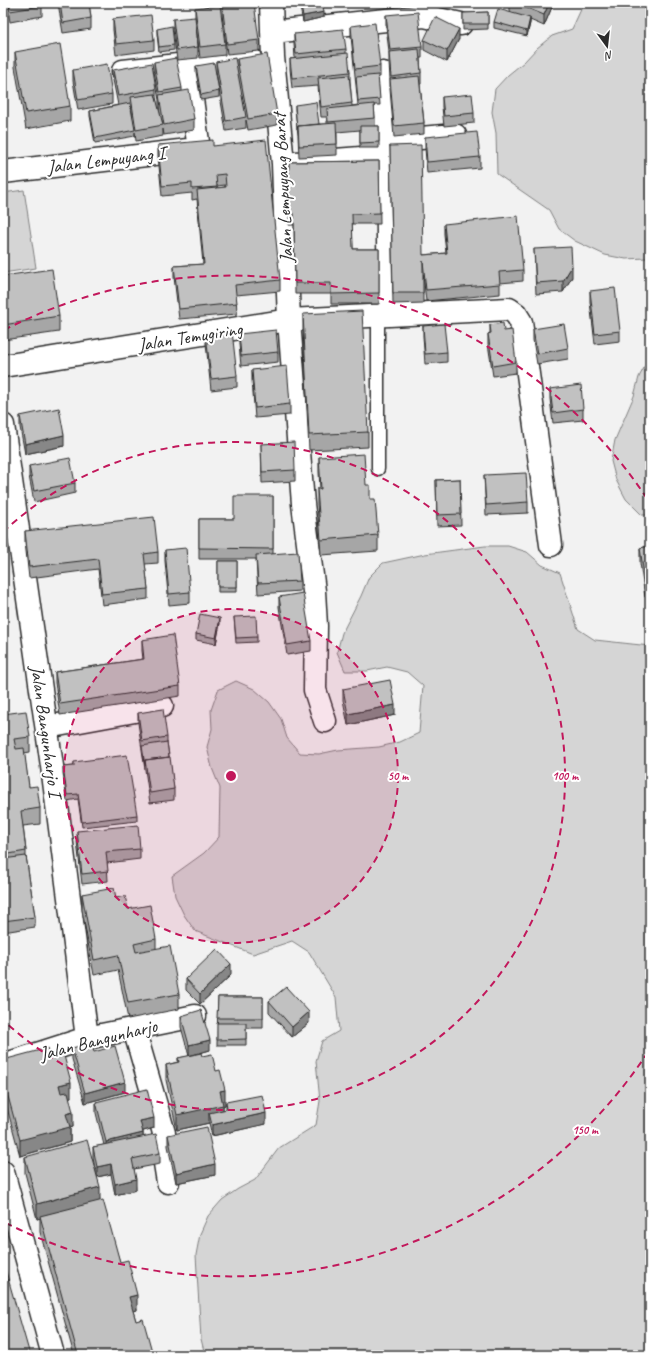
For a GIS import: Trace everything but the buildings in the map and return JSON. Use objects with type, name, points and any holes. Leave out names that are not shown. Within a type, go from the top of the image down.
[{"type":"street","name":"Jalan Lempuyang Barat","points":[[271,3],[273,56],[283,164],[289,320],[303,504],[314,590],[316,626],[315,690],[325,721]]},
{"type":"street","points":[[272,32],[424,16],[461,24]]},
{"type":"street","points":[[119,71],[273,56]]},
{"type":"street","points":[[187,64],[199,149]]},
{"type":"street","points":[[383,73],[386,148],[384,315]]},
{"type":"street","points":[[283,164],[472,133]]},
{"type":"street","points":[[258,142],[280,140]]},
{"type":"street","name":"Jalan Lempuyang I","points":[[3,172],[92,160],[221,146]]},
{"type":"street","name":"Jalan Temugiring","points":[[3,366],[289,320],[509,309],[516,314],[521,322],[551,545]]},
{"type":"street","name":"Jalan Bangunharjo I","points":[[3,425],[47,728],[87,1038]]},
{"type":"street","points":[[47,728],[162,706]]},
{"type":"street","name":"Jalan Bangunharjo","points":[[3,1065],[87,1038],[195,1016]]},
{"type":"street","points":[[134,1029],[164,1133],[162,1145],[168,1182]]},
{"type":"street","points":[[3,1172],[53,1355]]},
{"type":"lane","points":[[378,469],[384,315]]},
{"type":"shaded area","points":[[584,3],[650,3],[650,262],[646,258],[626,259],[605,255],[575,241],[559,229],[549,210],[497,174],[496,133],[492,112],[495,89],[537,48],[552,36],[572,29]]},
{"type":"shaded area","points":[[24,190],[36,268],[3,273],[3,193]]},
{"type":"shaded area","points":[[650,357],[650,515],[642,515],[626,499],[616,480],[611,461],[615,440],[634,396],[639,377]]},
{"type":"shaded area","points":[[485,546],[508,546],[527,552],[542,565],[560,573],[578,629],[595,640],[650,646],[650,1355],[205,1355],[201,1339],[196,1255],[200,1234],[208,1216],[222,1200],[255,1180],[279,1148],[316,1125],[320,1101],[316,1061],[322,1041],[339,1031],[336,997],[309,952],[292,941],[253,954],[195,931],[184,915],[175,896],[172,876],[204,853],[219,837],[220,788],[212,768],[207,747],[212,729],[211,710],[218,690],[236,681],[254,689],[269,702],[281,719],[287,738],[300,753],[319,754],[338,750],[379,747],[400,742],[419,733],[423,686],[407,672],[387,667],[367,671],[345,671],[337,652],[342,633],[369,577],[383,563],[425,554]]}]
